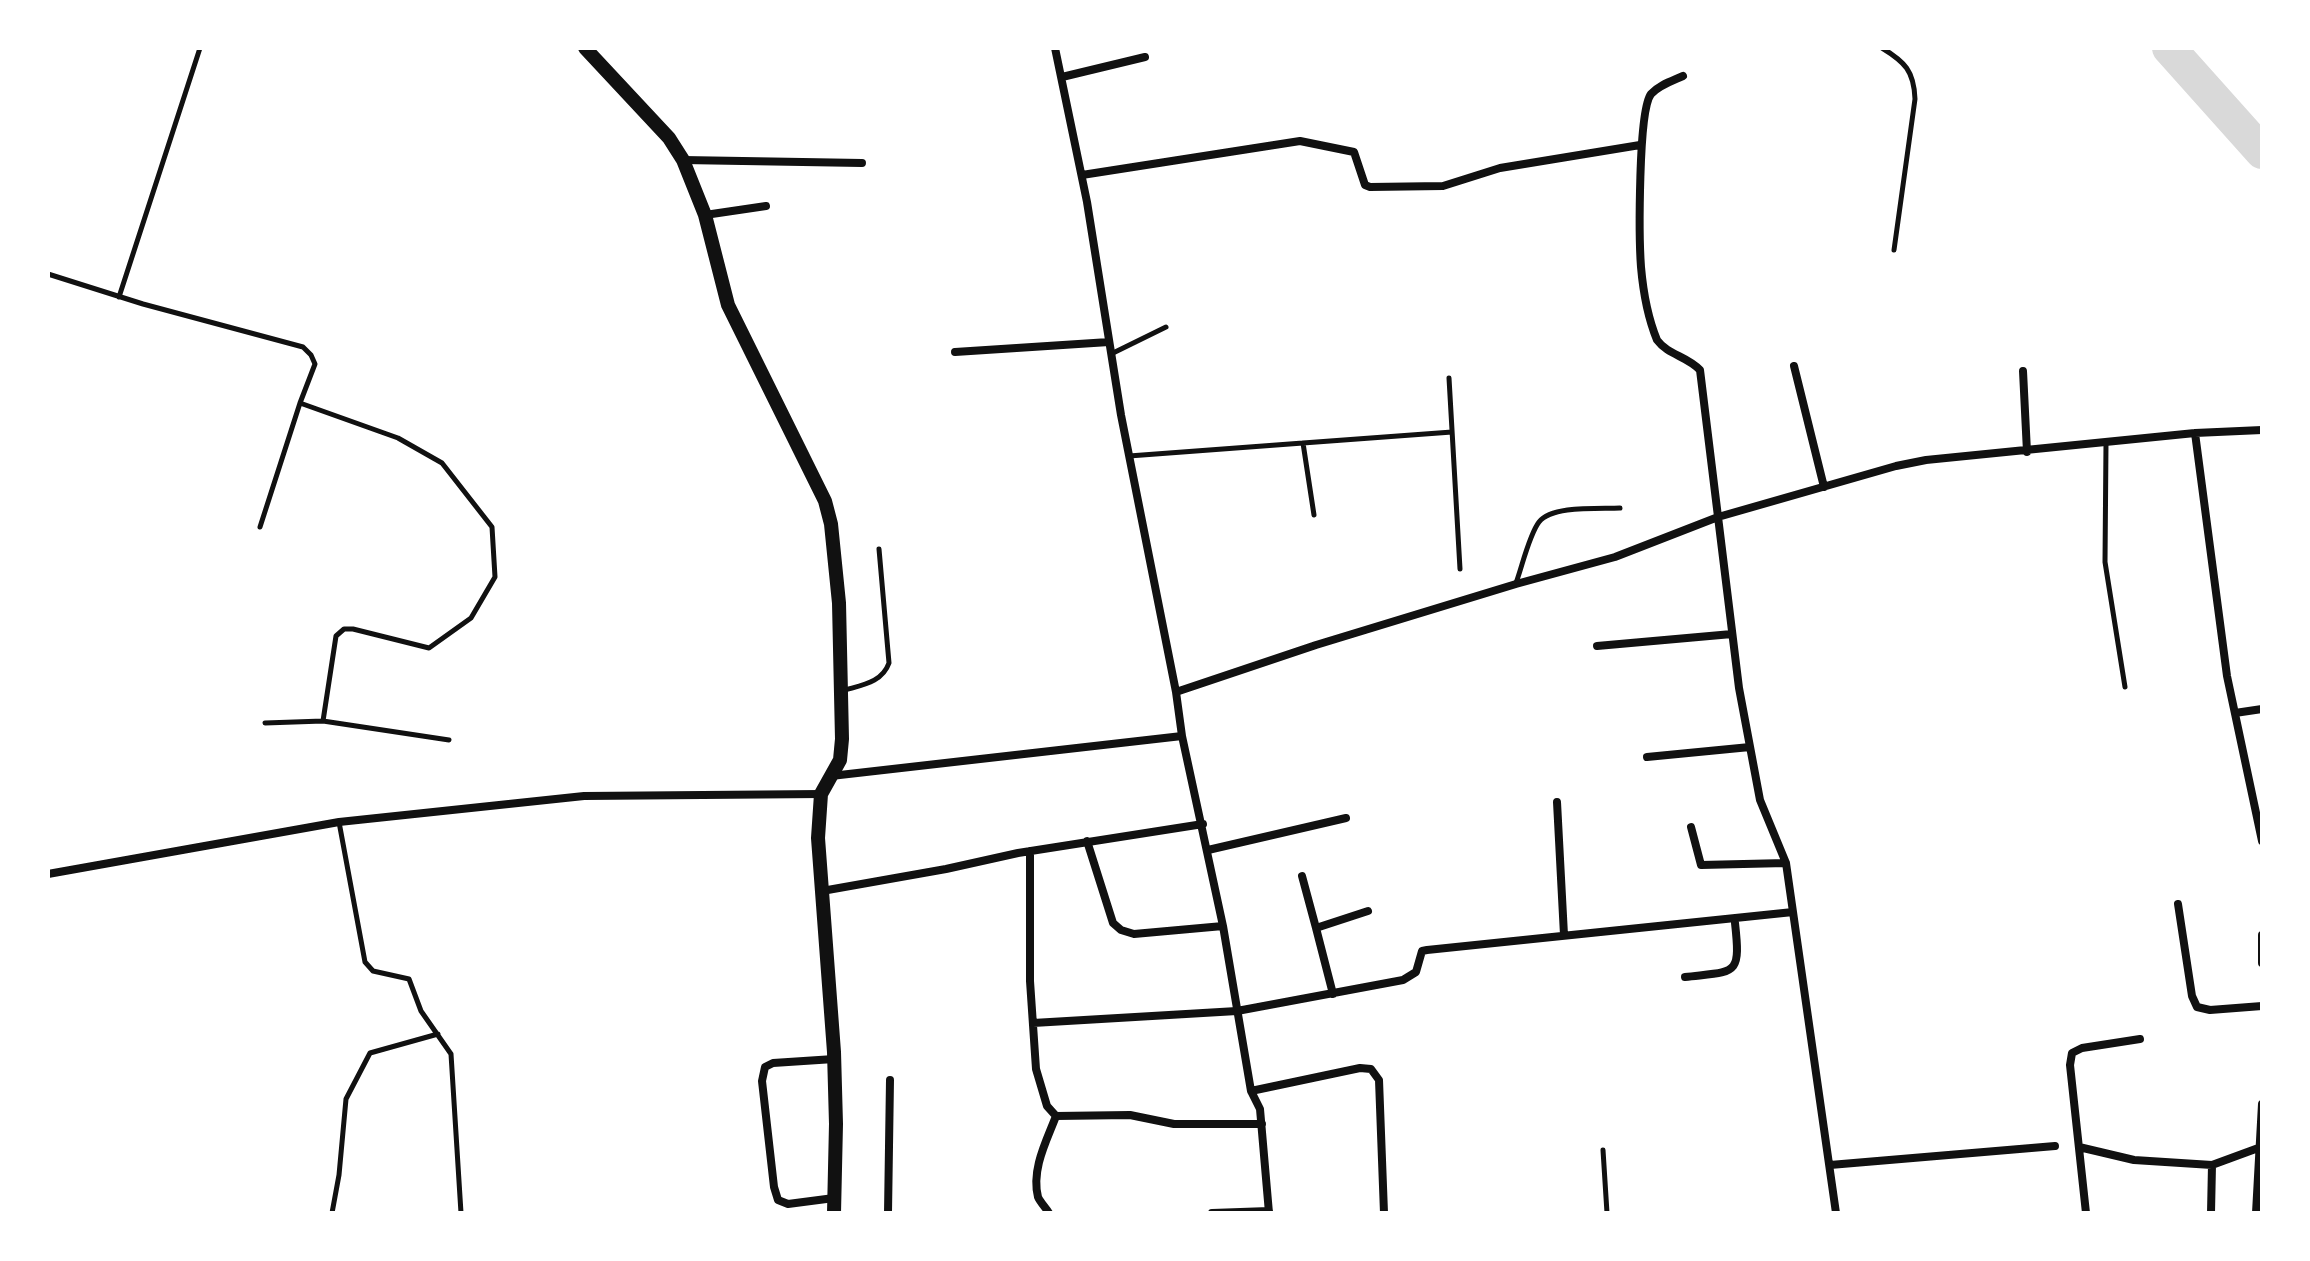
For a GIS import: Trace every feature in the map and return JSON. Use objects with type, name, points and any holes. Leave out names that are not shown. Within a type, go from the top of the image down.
[{"type":"main road","points":[[585,48],[669,138],[683,160],[705,215],[728,305],[825,501],[831,524],[839,603],[842,739],[840,760],[821,794],[818,838],[834,1059],[834,1206]]},
{"type":"street","points":[[1055,48],[1082,175],[1129,456],[1182,736],[1223,926],[1251,1091],[1260,1109],[1269,1212],[1212,1213]]},
{"type":"street","points":[[1062,77],[1145,57]]},
{"type":"street","points":[[1683,76],[1662,85],[1650,96],[1640,145],[1641,267],[1653,330],[1664,349],[1693,362],[1700,370],[1739,688],[1760,800],[1786,863],[1836,1213]]},
{"type":"street","points":[[1082,175],[1300,141],[1354,152],[1365,185],[1370,187],[1443,186],[1500,168],[1640,145]]},
{"type":"street","points":[[683,160],[862,163]]},
{"type":"street","points":[[705,215],[766,206]]},
{"type":"street","points":[[955,352],[1109,342]]},
{"type":"street","points":[[1794,366],[1824,487]]},
{"type":"street","points":[[2023,371],[2027,452]]},
{"type":"street","points":[[1176,692],[1516,584],[1615,557],[1718,517],[1926,460],[2195,433],[2262,430]]},
{"type":"street","points":[[2195,433],[2227,676],[2262,841]]},
{"type":"street","points":[[1597,646],[1732,634]]},
{"type":"street","points":[[2235,713],[2262,709]]},
{"type":"street","points":[[831,776],[1182,736]]},
{"type":"street","points":[[1647,757],[1750,747]]},
{"type":"street","points":[[48,874],[339,822],[584,796],[821,794]]},
{"type":"street","points":[[1557,802],[1564,935]]},
{"type":"street","points":[[1208,850],[1346,818]]},
{"type":"street","points":[[822,891],[1030,851],[1203,824]]},
{"type":"street","points":[[1691,827],[1701,865],[1786,863]]},
{"type":"street","points":[[1087,841],[1113,923],[1121,930],[1134,934],[1223,926]]},
{"type":"street","points":[[1030,851],[1036,1069],[1047,1106],[1056,1116],[1130,1115],[1174,1124],[1262,1124]]},
{"type":"street","points":[[1302,876],[1333,994]]},
{"type":"street","points":[[2178,904],[2192,996],[2197,1007],[2210,1010],[2262,1006]]},
{"type":"street","points":[[1316,928],[1368,911]]},
{"type":"street","points":[[1033,1023],[1237,1011],[1410,977],[1416,972],[1422,951],[1793,912]]},
{"type":"street","points":[[1685,977],[1724,973],[1735,967],[1739,958],[1735,923]]},
{"type":"street","points":[[2262,935],[2262,963]]},
{"type":"street","points":[[2086,1213],[2070,1065],[2072,1053],[2082,1048],[2140,1039]]},
{"type":"street","points":[[834,1059],[773,1063],[765,1067],[762,1081],[778,1200],[788,1204],[834,1206]]},
{"type":"street","points":[[1251,1091],[1360,1068],[1371,1069],[1379,1080],[1384,1213]]},
{"type":"street","points":[[888,1213],[890,1080]]},
{"type":"street","points":[[2256,1213],[2262,1104]]},
{"type":"street","points":[[1049,1213],[1038,1197],[1038,1176],[1042,1147],[1056,1116]]},
{"type":"street","points":[[1830,1165],[2055,1146]]},
{"type":"street","points":[[2079,1147],[2134,1160],[2212,1165],[2261,1147]]},
{"type":"street","points":[[2211,1213],[2212,1165]]},
{"type":"lane","points":[[119,297],[200,48]]},
{"type":"lane","points":[[1882,48],[1907,67],[1915,87],[1894,250]]},
{"type":"lane","points":[[48,274],[119,297],[303,347],[311,355],[315,364],[260,527]]},
{"type":"lane","points":[[1111,354],[1166,327]]},
{"type":"lane","points":[[1449,378],[1460,569]]},
{"type":"lane","points":[[300,403],[398,438],[442,463],[492,527],[495,577],[471,618],[429,648],[353,629],[344,629],[336,636],[323,721]]},
{"type":"lane","points":[[1129,456],[1452,432]]},
{"type":"lane","points":[[1303,443],[1314,515]]},
{"type":"lane","points":[[2106,443],[2105,562],[2125,687]]},
{"type":"lane","points":[[1516,584],[1538,523],[1546,516],[1556,511],[1620,508]]},
{"type":"lane","points":[[841,691],[878,679],[885,674],[889,663],[879,549]]},
{"type":"lane","points":[[265,723],[323,721],[449,740]]},
{"type":"lane","points":[[339,822],[365,962],[373,971],[409,979],[421,1011],[451,1054],[461,1213]]},
{"type":"lane","points":[[332,1213],[346,1099],[370,1053],[438,1034]]},
{"type":"lane","points":[[1603,1150],[1607,1213]]},
{"type":"waterway","points":[[2169,48],[2262,152]]}]
